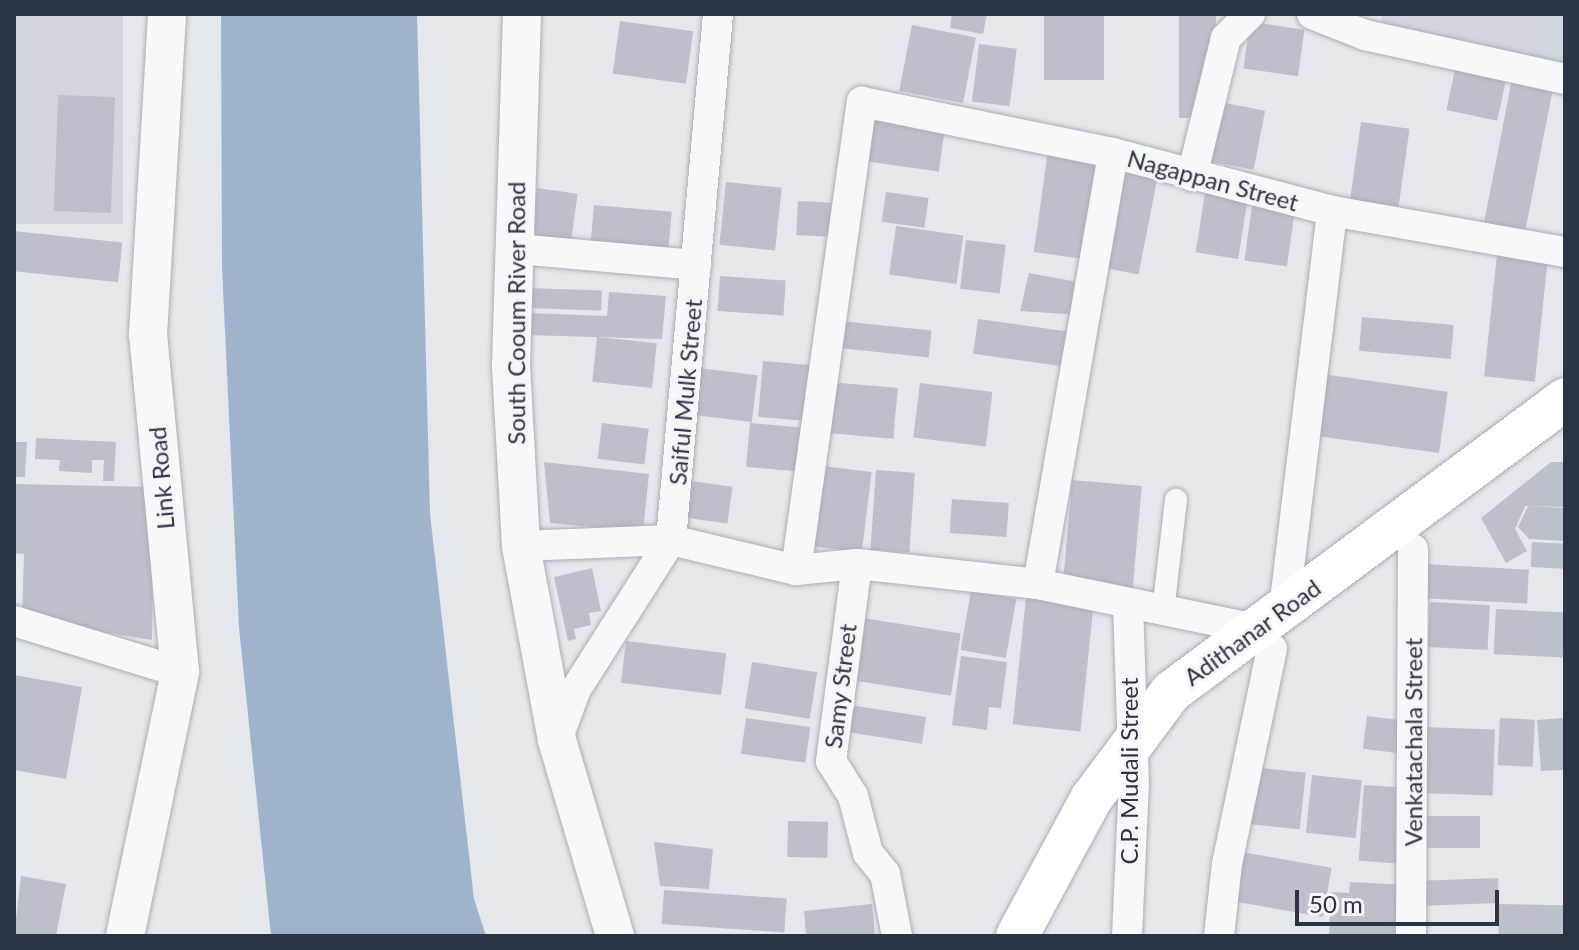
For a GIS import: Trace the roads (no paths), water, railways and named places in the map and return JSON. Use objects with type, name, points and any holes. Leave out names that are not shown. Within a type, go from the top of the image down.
[{"type":"main road","name":"Adithanar Road","points":[[1049,936],[1134,784],[1181,717],[1271,629],[1565,399]]},
{"type":"main road","name":"Adithanar Road","points":[[1017,936],[1129,743],[1171,692],[1271,629],[1413,549],[1565,434]]},
{"type":"street","name":"Link Road","points":[[125,936],[180,672],[148,335],[167,14]]},
{"type":"street","name":"South Cooum River Road","points":[[522,14],[511,366],[521,546],[557,740],[615,936]]},
{"type":"street","name":"Saiful Mulk Street","points":[[557,740],[576,689],[671,540],[718,14]]},
{"type":"street","points":[[1192,176],[1226,38],[1250,14]]},
{"type":"street","points":[[1312,14],[1365,35],[1565,79]]},
{"type":"street","name":"Nagappan Street","points":[[796,570],[862,102],[1113,153],[1332,211],[1565,252]]},
{"type":"street","points":[[1038,584],[1113,153]]},
{"type":"street","points":[[1219,936],[1227,864],[1271,629],[1332,211]]},
{"type":"street","points":[[517,249],[696,265]]},
{"type":"street","points":[[1163,611],[1176,500]]},
{"type":"street","points":[[521,546],[671,540],[796,570],[857,564],[1038,584],[1128,606],[1271,629]]},
{"type":"street","name":"Venkatachala Street","points":[[1411,936],[1413,549]]},
{"type":"street","name":"Samy Street","points":[[857,564],[831,761],[853,796],[868,853],[885,874],[897,936]]},
{"type":"street","name":"C.P. Mudali Street","points":[[1127,936],[1134,784],[1129,743],[1128,606]]},
{"type":"street","points":[[14,621],[180,672]]},
{"type":"water","points":[[221,14],[417,14],[430,514],[474,899],[486,936],[271,936],[239,628],[222,267]]}]
